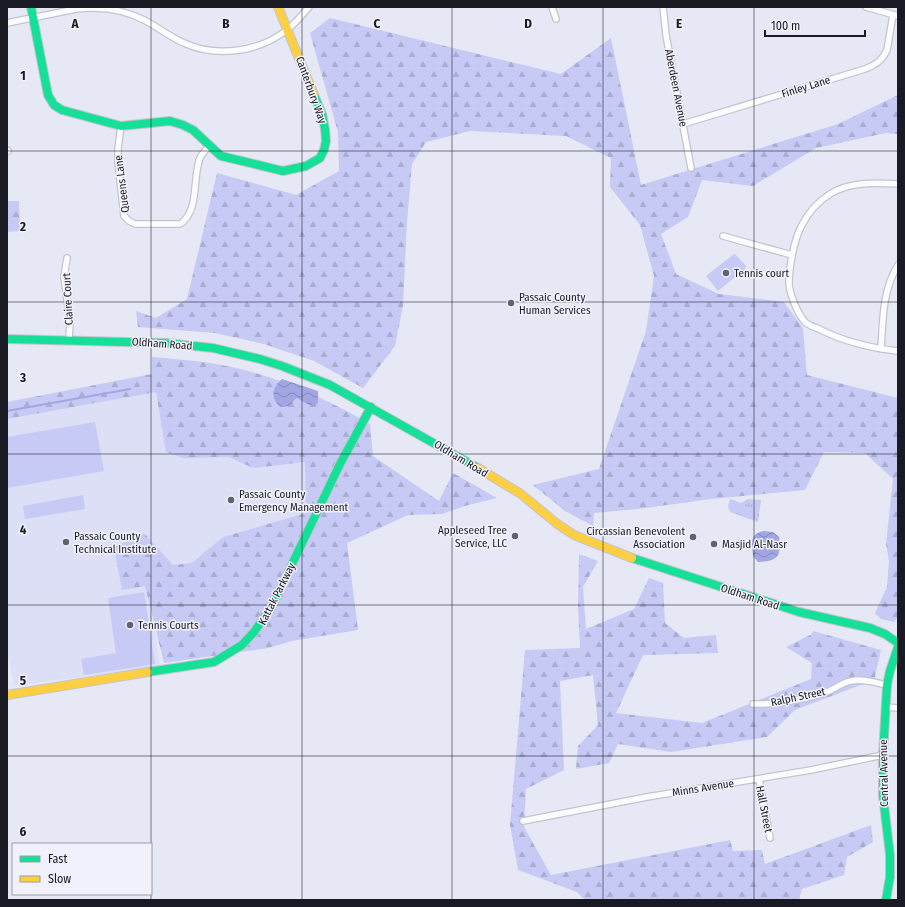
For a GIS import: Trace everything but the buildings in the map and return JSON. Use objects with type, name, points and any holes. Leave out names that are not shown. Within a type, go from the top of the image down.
[{"type":"street","name":"Canterbury Way","points":[[31,7],[48,95],[54,105],[62,110],[121,126],[170,121],[183,124],[193,130],[221,156],[282,171],[306,166],[320,158],[326,141],[322,114],[278,7]]},
{"type":"street","points":[[7,23],[87,8],[119,9],[145,20],[184,43],[200,49],[231,51],[250,48],[269,41],[288,30],[309,7]]},
{"type":"street","points":[[552,7],[556,19]]},
{"type":"street","name":"Aberdeen Avenue","points":[[663,7],[666,35],[691,168]]},
{"type":"street","points":[[866,7],[896,15]]},
{"type":"street","name":"Finley Lane","points":[[683,124],[865,69],[876,64],[887,50],[896,15]]},
{"type":"street","name":"Queens Lane","points":[[121,126],[118,162],[124,216],[129,222],[134,224],[180,224],[186,220],[191,212],[200,157],[210,145]]},
{"type":"street","points":[[898,184],[869,183],[848,186],[830,194],[811,211],[801,226],[792,255],[789,285],[794,306],[806,323],[833,337],[881,349],[898,351]]},
{"type":"street","points":[[723,236],[792,255]]},
{"type":"street","name":"Claire Court","points":[[67,258],[64,277],[70,321],[69,340]]},
{"type":"street","points":[[881,349],[884,306],[892,274],[898,266]]},
{"type":"street","name":"Oldham Road","points":[[7,339],[165,343],[213,348],[260,359],[302,373],[330,385],[371,407],[474,466],[520,494],[561,526],[587,540],[619,554],[782,607],[870,628],[885,634],[898,643]]},
{"type":"street","name":"Kattak Parkway","points":[[7,695],[214,662],[231,653],[245,643],[259,628],[272,606],[340,464],[371,407]]},
{"type":"street","name":"Central Avenue","points":[[886,900],[890,877],[890,855],[883,796],[885,707],[890,670],[898,647]]},
{"type":"street","name":"Ralph Street","points":[[753,704],[770,703],[819,694],[850,681],[860,680],[887,685]]},
{"type":"street","points":[[885,707],[898,708]]},
{"type":"street","name":"Minns Avenue","points":[[523,821],[647,797],[818,769],[883,755]]},
{"type":"street","name":"Hall Street","points":[[759,779],[770,838]]},
{"type":"shaded area","name":"Passaic County Technical Institute","points":[[156,392],[183,457],[229,456],[253,468],[305,462],[307,513],[223,537],[193,563],[173,565],[144,533],[145,585],[160,666],[14,686],[9,658],[7,658],[7,419]]},
{"type":"green space","points":[[330,18],[561,74],[611,38],[641,185],[838,124],[898,95],[898,134],[886,133],[816,148],[753,186],[702,180],[688,217],[661,234],[676,274],[719,294],[784,302],[803,328],[807,375],[898,398],[898,617],[894,622],[881,619],[875,613],[887,587],[889,561],[886,544],[893,479],[865,453],[824,452],[805,490],[711,499],[638,509],[594,513],[593,526],[565,511],[533,485],[599,469],[646,331],[654,276],[640,225],[610,187],[611,158],[566,136],[470,131],[426,142],[412,164],[407,222],[403,306],[395,346],[363,388],[314,361],[264,344],[215,333],[138,327],[136,311],[156,318],[187,299],[217,173],[296,195],[339,171],[338,132],[310,33]]},
{"type":"green space","points":[[7,201],[19,201],[20,231],[7,232]]},
{"type":"green space","name":"Tennis court","points":[[734,254],[746,266],[745,269],[718,291],[706,276]]},
{"type":"green space","points":[[152,357],[203,362],[231,367],[272,378],[293,386],[370,424],[373,456],[439,501],[453,473],[497,498],[468,505],[442,514],[408,515],[347,543],[358,630],[292,641],[268,648],[164,663],[145,586],[122,590],[114,547],[144,533],[173,565],[192,563],[223,537],[306,513],[305,462],[253,468],[229,457],[183,458],[166,452],[156,392],[7,419],[7,402],[152,374]]},
{"type":"green space","points":[[95,422],[104,471],[7,488],[7,437]]},
{"type":"green space","points":[[83,495],[85,509],[25,519],[23,506]]},
{"type":"green space","points":[[730,499],[741,503],[748,499],[761,500],[758,522],[730,512],[728,507]]},
{"type":"green space","points":[[579,554],[598,561],[583,587],[586,629],[634,609],[649,578],[663,583],[665,623],[684,638],[716,635],[718,653],[643,655],[616,713],[702,723],[811,679],[812,663],[786,647],[812,634],[813,631],[881,650],[873,685],[866,683],[795,710],[767,737],[671,752],[618,744],[609,763],[576,769],[578,746],[598,725],[593,675],[560,681],[564,770],[526,789],[524,827],[551,875],[730,840],[733,851],[762,850],[765,864],[871,825],[873,842],[847,857],[844,875],[802,889],[799,900],[585,900],[577,892],[518,870],[510,825],[525,650],[580,648],[578,607]]},
{"type":"green space","name":"Tennis Courts","points":[[144,592],[155,664],[84,675],[81,659],[116,653],[108,598]]},
{"type":"water","points":[[282,379],[318,391],[318,403],[315,406],[309,405],[297,398],[290,406],[280,407],[275,400],[274,389]]},
{"type":"water","points":[[764,531],[773,532],[779,537],[780,549],[777,557],[774,559],[758,562],[753,556],[752,540],[756,534]]},
{"type":"waterway","points":[[7,411],[130,389]]},
{"type":"traffic: fast","points":[[31,7],[48,95],[54,105],[62,110],[121,126],[170,121],[193,130],[221,156],[283,171],[306,166],[320,158],[324,150],[326,141],[325,129],[322,114],[314,95]]},
{"type":"traffic: fast","points":[[7,339],[165,343],[213,348],[260,359],[330,385],[478,468]]},
{"type":"traffic: fast","points":[[148,672],[214,662],[242,645],[254,632],[272,606],[340,464],[371,407]]},
{"type":"traffic: fast","points":[[632,558],[799,612],[870,628],[885,634],[898,643]]},
{"type":"traffic: fast","points":[[886,900],[890,877],[890,855],[883,796],[883,755],[887,685],[898,647]]},
{"type":"traffic: slow","points":[[278,7],[314,95]]},
{"type":"traffic: slow","points":[[478,468],[521,494],[556,523],[574,535],[632,558]]},
{"type":"traffic: slow","points":[[7,695],[148,672]]},
{"type":"place","name":"Tennis court","points":[[726,273]]},
{"type":"place","name":"Passaic County Human Services","points":[[511,303]]},
{"type":"place","name":"Passaic County Emergency Management","points":[[231,500]]},
{"type":"place","name":"Appleseed Tree Service, LLC","points":[[515,536]]},
{"type":"place","name":"Circassian Benevolent Association","points":[[693,537]]},
{"type":"place","name":"Passaic County Technical Institute","points":[[66,542]]},
{"type":"place","name":"Masjid Al-Nasr","points":[[714,544]]},
{"type":"place","name":"Tennis Courts","points":[[130,625]]}]
